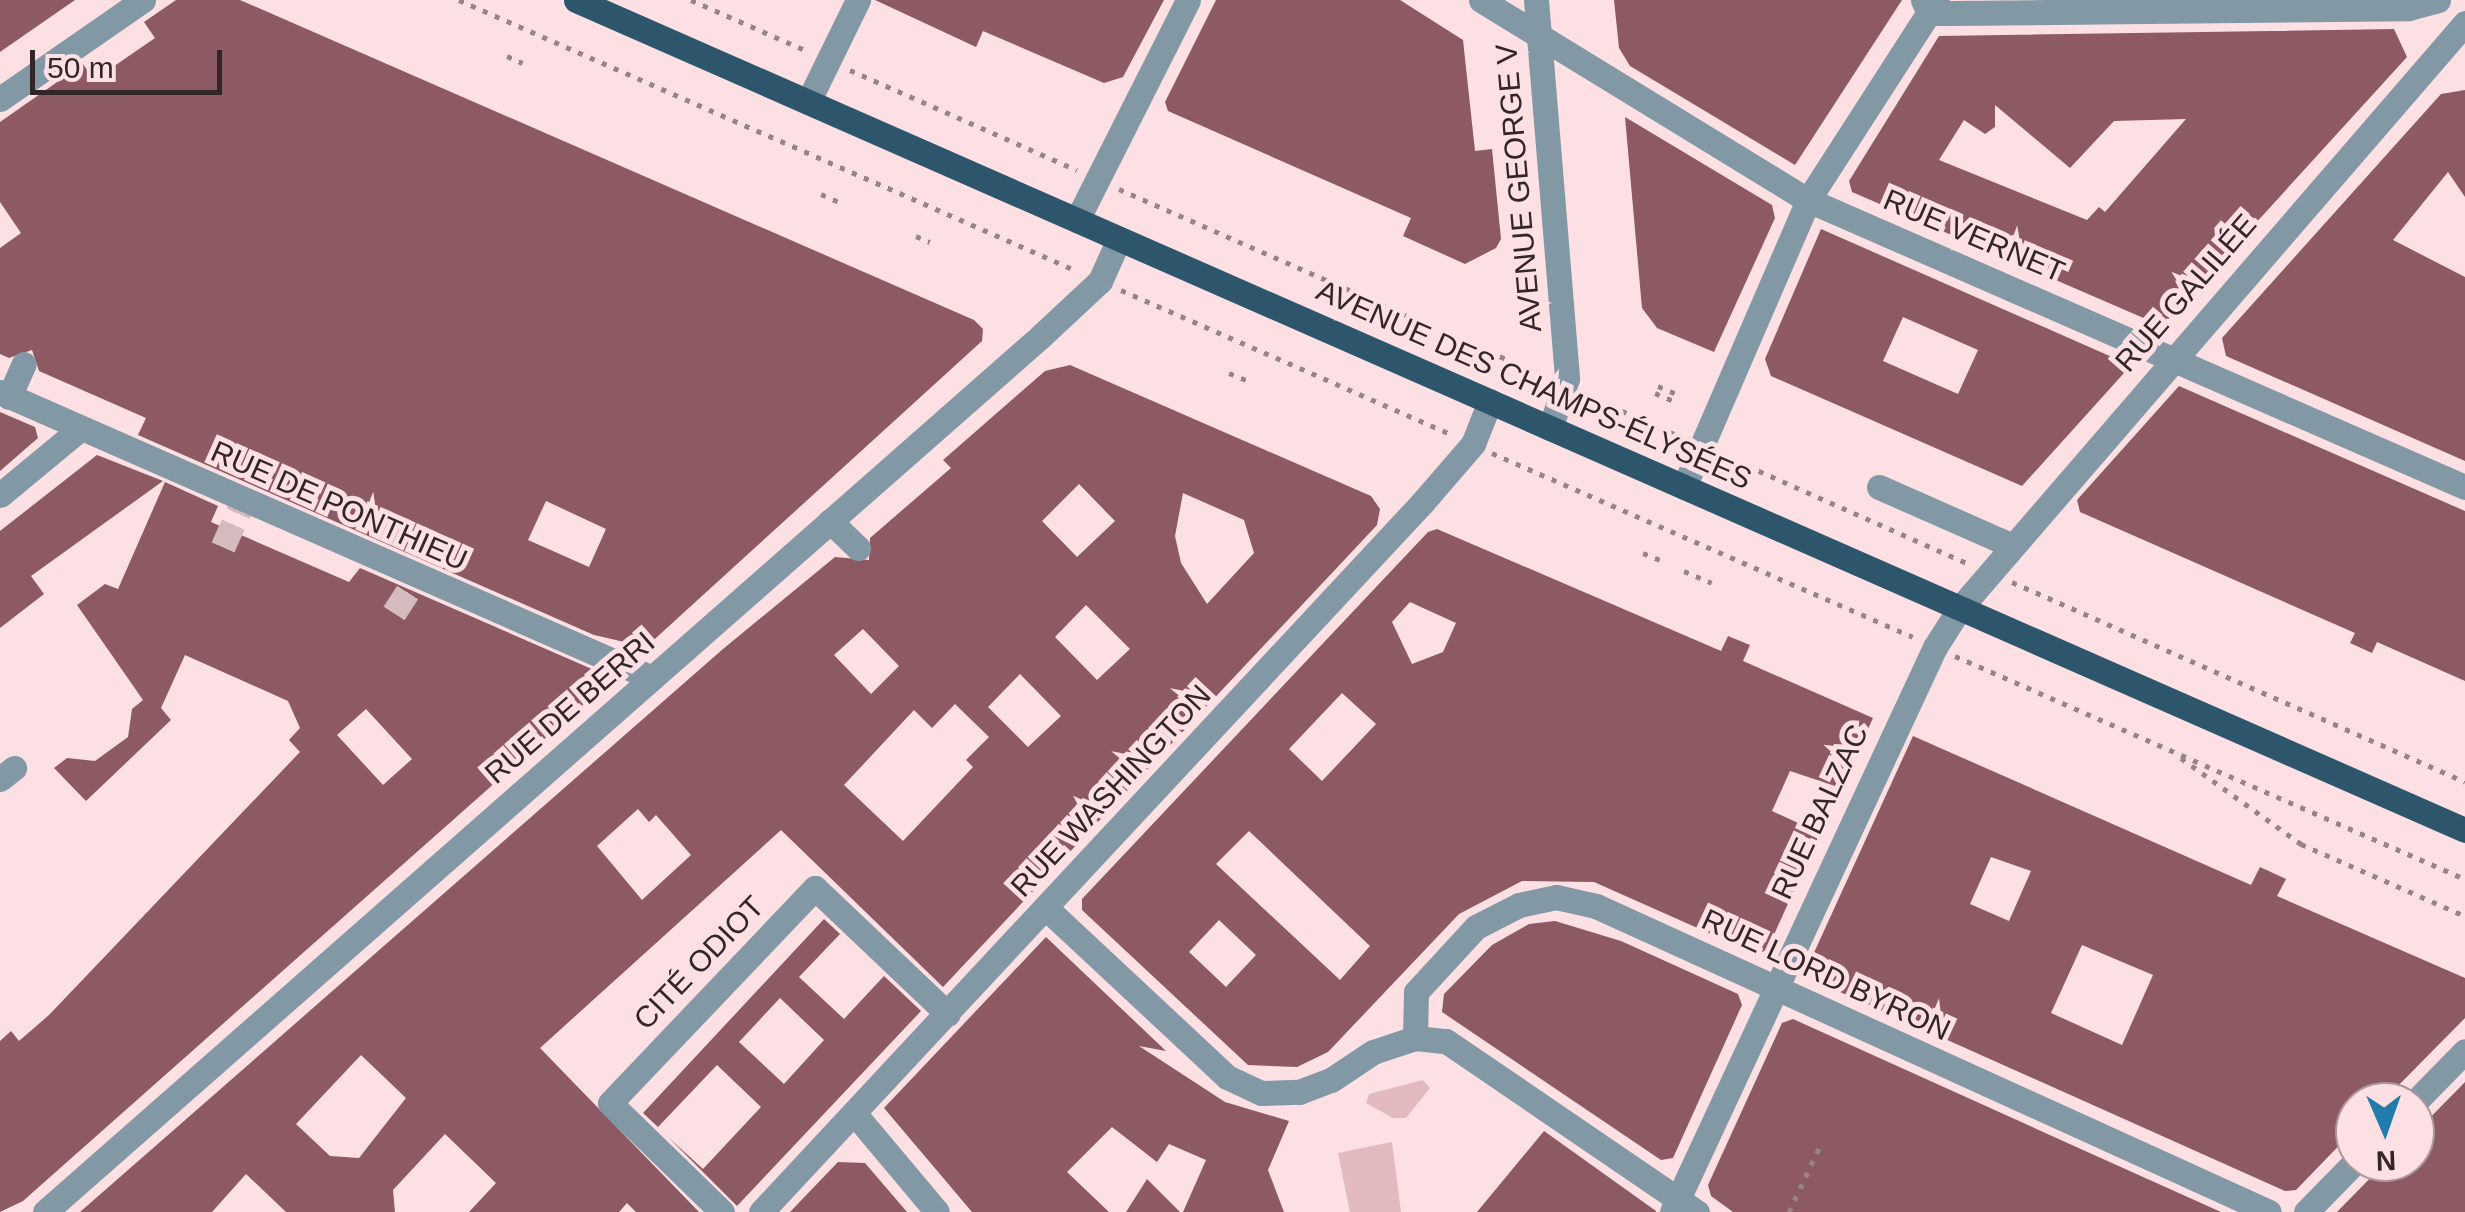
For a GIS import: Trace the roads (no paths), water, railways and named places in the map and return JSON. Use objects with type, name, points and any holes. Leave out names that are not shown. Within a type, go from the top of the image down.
[{"type":"main road","name":"AVENUE DES CHAMPS-ÉLYSÉES","points":[[576,0],[2465,830]]},
{"type":"street","points":[[0,99],[143,0]]},
{"type":"street","points":[[808,102],[858,0]]},
{"type":"street","points":[[1077,220],[1188,0]]},
{"type":"street","name":"AVENUE GEORGE V","points":[[1536,0],[1567,386],[1550,428]]},
{"type":"street","points":[[1684,486],[1808,200],[1929,4],[2410,8],[2438,0]]},
{"type":"street","name":"RUE VERNET","points":[[1485,2],[1808,200],[2465,487]]},
{"type":"street","name":"RUE GALILÉE","points":[[1960,608],[2008,544],[2465,23]]},
{"type":"street","name":"RUE DE BERRI","points":[[45,1212],[1100,281],[1119,239]]},
{"type":"street","points":[[5,394],[24,364]]},
{"type":"street","name":"RUE DE PONTHIEU","points":[[5,394],[652,678]]},
{"type":"street","name":"RUE WASHINGTON","points":[[762,1212],[1047,909],[1473,444],[1490,401]]},
{"type":"street","points":[[0,495],[81,428]]},
{"type":"street","points":[[1879,488],[2008,544]]},
{"type":"street","points":[[830,521],[858,548]]},
{"type":"street","name":"RUE BALZAC","points":[[1682,1208],[1774,988],[1935,646],[1960,608]]},
{"type":"street","name":"CITÉ ODIOT","points":[[722,1212],[610,1103],[815,888],[948,1014]]},
{"type":"street","name":"RUE LORD BYRON","points":[[1415,1038],[1416,992],[1476,927],[1518,905],[1556,898],[1596,906],[2269,1212]]},
{"type":"street","points":[[1047,909],[1228,1077],[1262,1092],[1298,1092],[1331,1080],[1372,1052],[1415,1038],[1446,1041],[1474,1055],[1682,1208]]},
{"type":"street","points":[[2434,1082],[2465,1051]]},
{"type":"street","points":[[854,1113],[938,1212]]},
{"type":"street","points":[[2306,1212],[2335,1182]]},
{"type":"tunnel","points":[[223,547],[244,500]]},
{"type":"tunnel","points":[[394,613],[418,576]]}]
